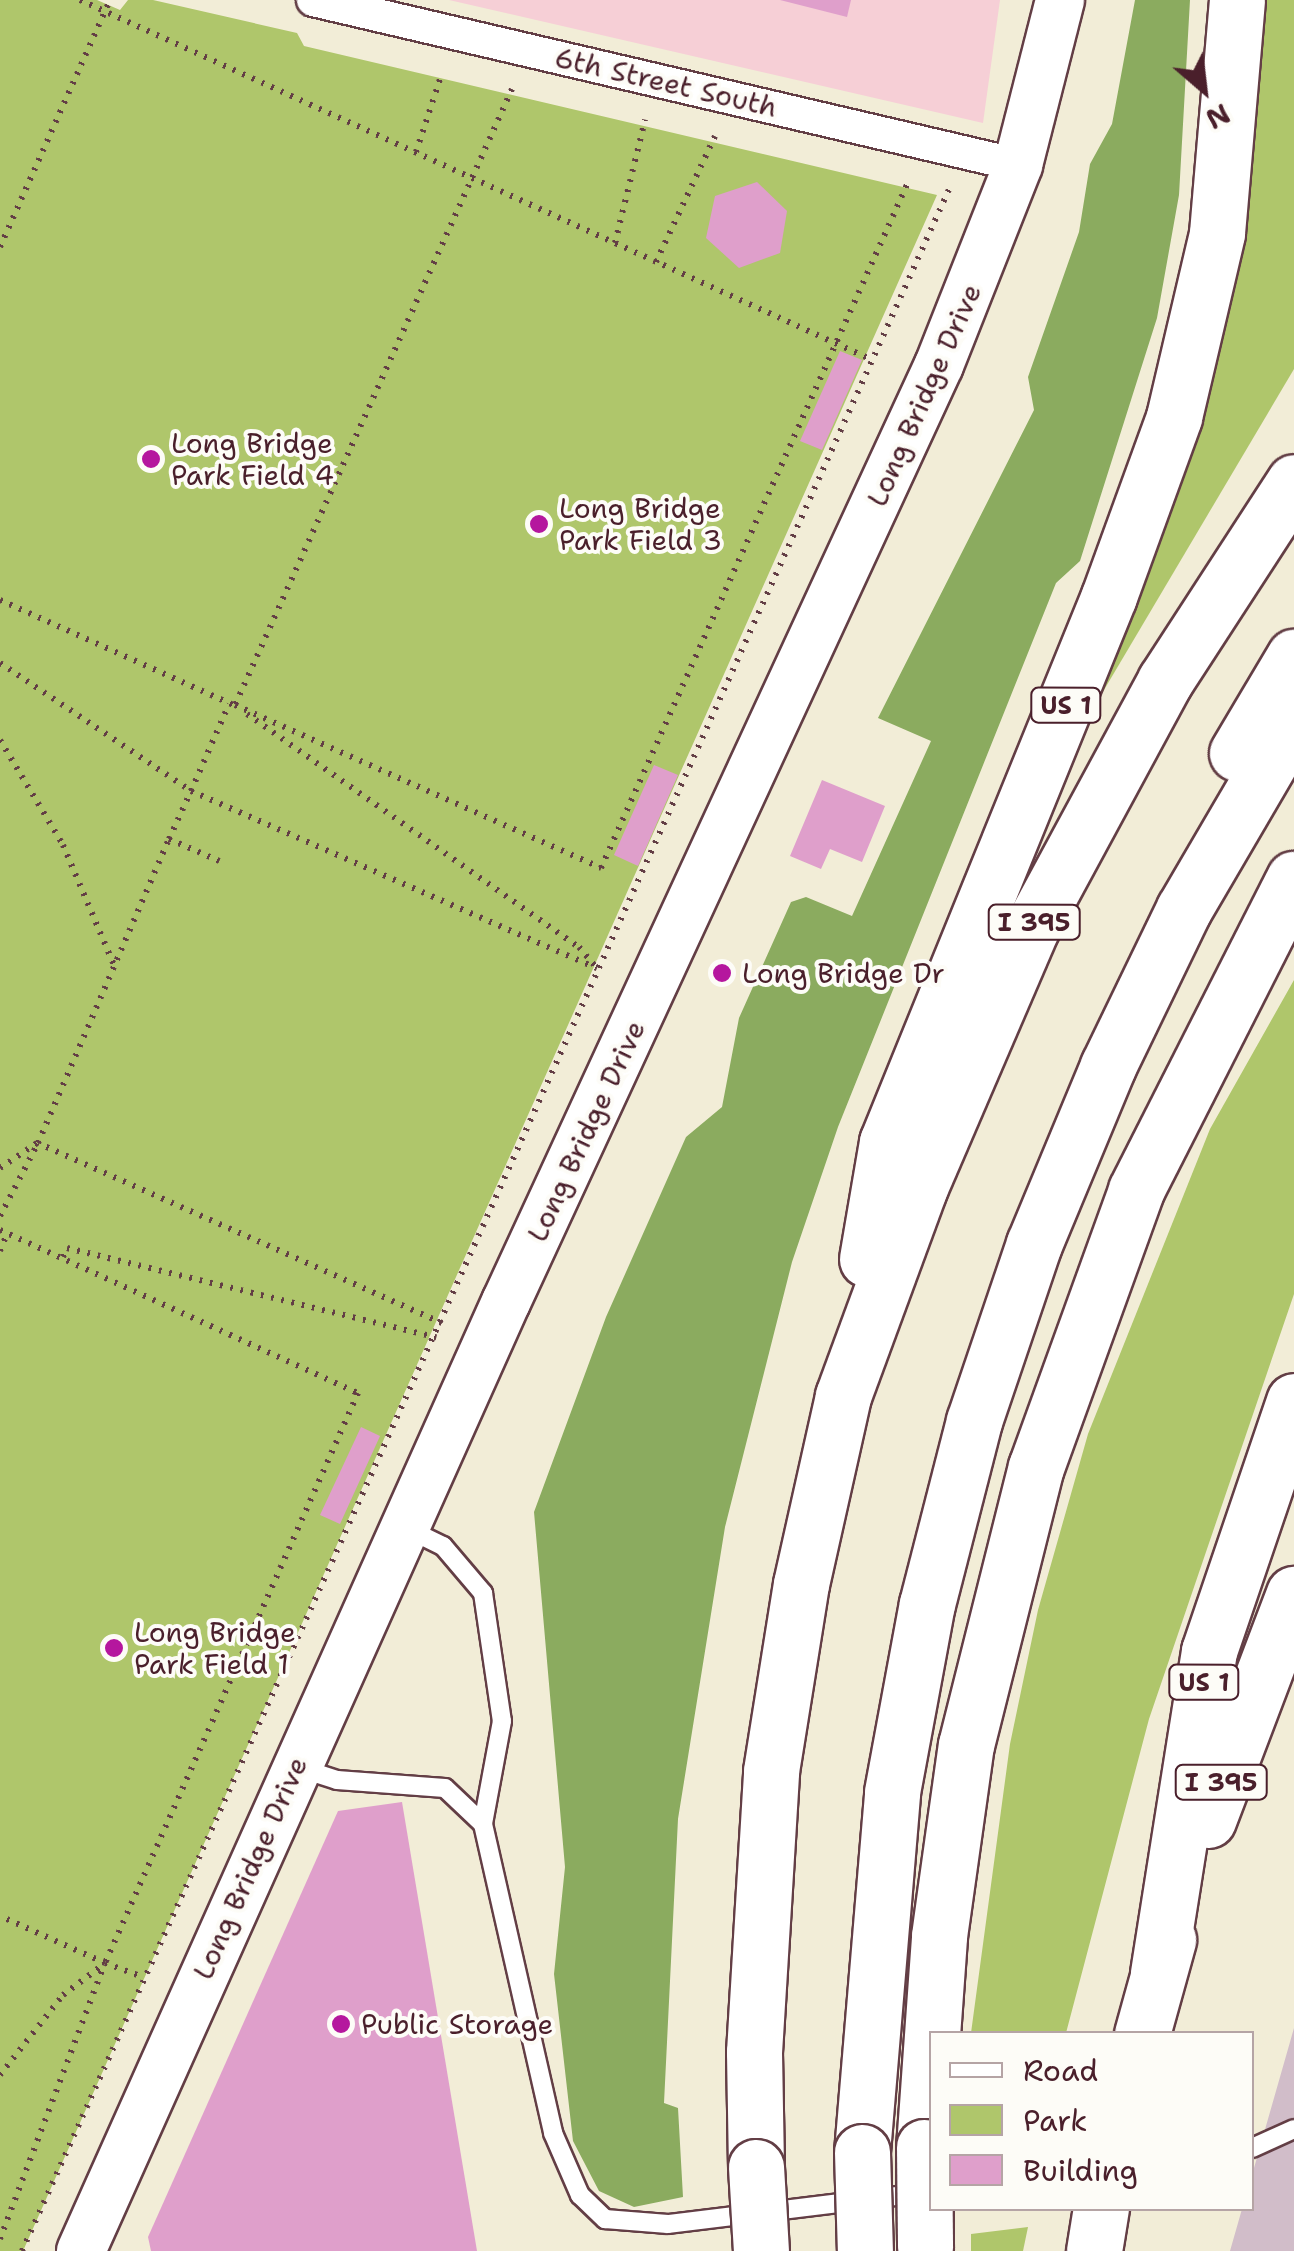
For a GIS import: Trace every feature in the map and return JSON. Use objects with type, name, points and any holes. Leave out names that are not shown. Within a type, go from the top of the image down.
[{"type":"highway","name":"US 1","points":[[843,1396],[887,1142],[1117,578],[1183,386],[1223,188],[1237,0]]},
{"type":"highway","name":"I 395","points":[[760,2251],[754,2052],[772,1772],[801,1584],[843,1396],[948,1118],[1032,927],[1165,681],[1294,482]]},
{"type":"highway","points":[[927,1604],[945,1421],[1006,1238],[1110,991],[1294,656]]},
{"type":"highway","points":[[865,2251],[862,2152],[892,1792],[927,1604],[980,1404],[1069,1156],[1184,908],[1294,721]]},
{"type":"highway","points":[[935,2031],[939,1936],[966,1745],[1036,1468],[1136,1190],[1294,879]]},
{"type":"highway","name":"US 1","points":[[1158,1973],[1209,1652],[1294,1402]]},
{"type":"highway","name":"I 395","points":[[1143,2031],[1226,1767],[1294,1594]]},
{"type":"highway","points":[[925,2249],[928,2169]]},
{"type":"street","name":"6th Street South","points":[[314,0],[1018,166]]},
{"type":"street","name":"Long Bridge Drive","points":[[80,2251],[294,1766],[408,1529],[939,365],[1018,166],[1060,0]]},
{"type":"lane","points":[[408,1529],[443,1546],[483,1592],[502,1722],[483,1824],[553,2133],[580,2195],[605,2218],[668,2224],[928,2169]]},
{"type":"lane","points":[[294,1766],[337,1780],[445,1788],[483,1824]]},
{"type":"lane","points":[[1254,2147],[1294,2129]]},
{"type":"path","points":[[80,0],[472,180],[836,340],[868,358]]},
{"type":"path","points":[[0,247],[110,0]]},
{"type":"path","points":[[416,152],[442,73]]},
{"type":"path","points":[[0,1216],[38,1142],[191,791],[512,89]]},
{"type":"path","points":[[615,242],[645,120]]},
{"type":"path","points":[[656,262],[715,136]]},
{"type":"path","points":[[0,600],[601,868],[909,180]]},
{"type":"path","points":[[22,2251],[443,1323],[868,358],[949,189]]},
{"type":"path","points":[[0,663],[191,791],[597,968]]},
{"type":"path","points":[[232,704],[578,947],[597,968]]},
{"type":"path","points":[[0,740],[62,845],[114,966]]},
{"type":"path","points":[[169,840],[219,861]]},
{"type":"path","points":[[38,1142],[443,1323]]},
{"type":"path","points":[[0,1168],[38,1142]]},
{"type":"path","points":[[0,1251],[4,1232],[358,1393],[106,1963],[0,2240]]},
{"type":"path","points":[[63,1257],[67,1248],[436,1337]]},
{"type":"path","points":[[0,1916],[144,1977]]},
{"type":"path","points":[[0,2076],[63,1996],[106,1963]]},
{"type":"shaded area","points":[[449,0],[1000,0],[983,123]]},
{"type":"shaded area","points":[[1294,2028],[1294,2251],[1230,2251],[1241,2211],[1254,2211],[1254,2168]]},
{"type":"green space","points":[[0,0],[97,0],[120,10],[128,0],[153,0],[297,33],[304,46],[937,195],[23,2251],[0,2251]]},
{"type":"green space","points":[[1135,0],[1190,0],[1179,195],[1157,318],[1080,561],[1056,583],[838,1127],[792,1262],[725,1527],[678,1819],[664,2103],[678,2108],[683,2197],[634,2207],[599,2191],[573,2141],[554,1974],[565,1867],[534,1512],[606,1317],[686,1137],[722,1107],[739,1018],[791,902],[806,897],[852,916],[931,741],[878,718],[1034,410],[1028,377],[1079,232],[1090,164],[1112,124]]},
{"type":"green space","points":[[1256,0],[1294,0],[1294,369],[1101,695],[1092,691]]},
{"type":"green space","points":[[1294,980],[1294,1294],[1149,1719],[1067,2031],[971,2031],[1010,1744],[1038,1610],[1088,1434],[1210,1129]]},
{"type":"green space","points":[[1028,2227],[1023,2251],[971,2251],[971,2234]]},
{"type":"building","points":[[780,0],[851,0],[847,17]]},
{"type":"building","points":[[757,182],[787,211],[780,253],[739,268],[706,238],[715,196]]},
{"type":"building","points":[[840,351],[862,360],[822,450],[800,441]]},
{"type":"building","points":[[654,765],[678,775],[638,866],[614,855]]},
{"type":"building","points":[[822,780],[885,806],[862,862],[830,849],[821,869],[790,856]]},
{"type":"building","points":[[361,1427],[380,1436],[340,1524],[320,1515]]},
{"type":"building","name":"Public Storage","points":[[402,1802],[477,2251],[151,2251],[148,2237],[338,1811]]},
{"type":"place","name":"Long Bridge Park Field 4","points":[[151,459]]},
{"type":"place","name":"Long Bridge Park Field 3","points":[[539,524]]},
{"type":"place","name":"Long Bridge Dr","points":[[722,973]]},
{"type":"place","name":"Long Bridge Park Field 1","points":[[114,1648]]},
{"type":"place","name":"Public Storage","points":[[341,2024]]}]
